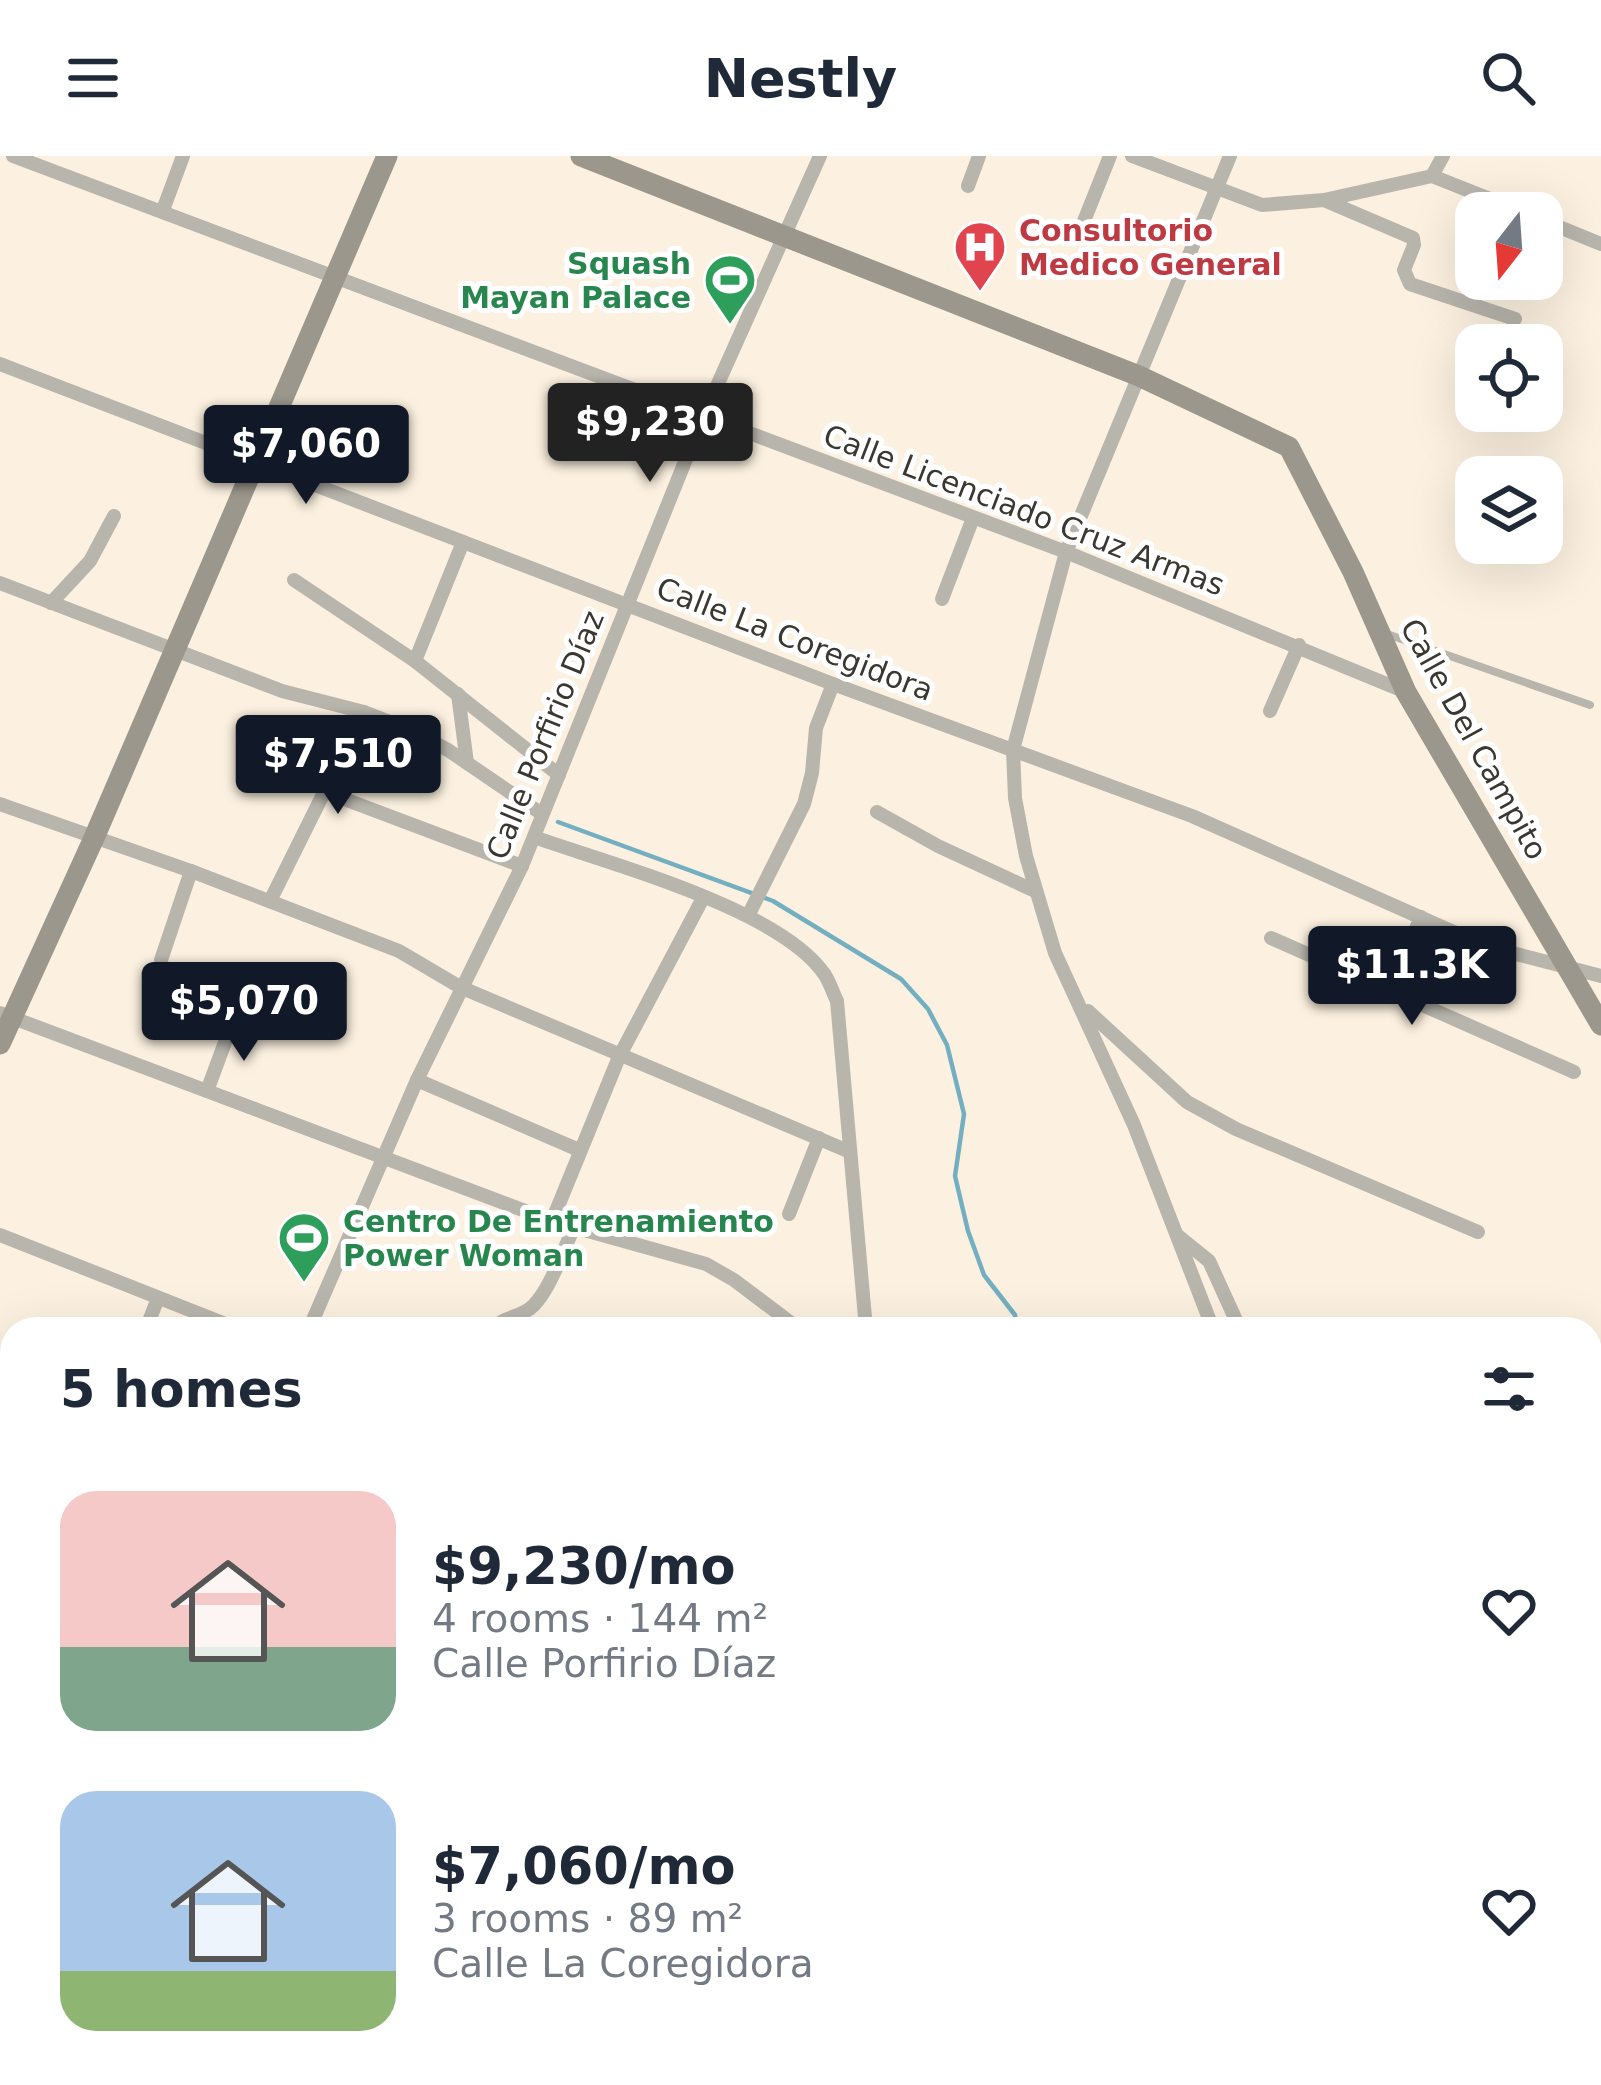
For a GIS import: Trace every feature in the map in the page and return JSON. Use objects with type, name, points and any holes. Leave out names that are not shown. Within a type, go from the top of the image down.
[{"type":"street","name":"Calle Licenciado Cruz Armas","points":[[14,156],[1066,552],[1406,692]]},
{"type":"street","points":[[163,210],[183,156]]},
{"type":"street","points":[[0,1044],[6,1016],[94,838],[387,156]]},
{"type":"street","name":"Calle Del Campito","points":[[580,156],[1138,376],[1254,429],[1292,452],[1406,692],[1601,1025]]},
{"type":"street","name":"Calle Porfirio Díaz","points":[[314,1317],[416,1080],[522,866],[704,417],[820,156]]},
{"type":"street","points":[[968,186],[979,156]]},
{"type":"street","points":[[1082,226],[1110,156]]},
{"type":"street","points":[[1132,156],[1262,205],[1324,200],[1432,176],[1472,192]]},
{"type":"street","points":[[1208,1317],[1080,1003],[1055,953],[1035,891],[1016,798],[1013,750],[1066,552],[1229,156]]},
{"type":"street","points":[[1432,176],[1443,156]]},
{"type":"street","points":[[1324,200],[1413,238],[1404,270],[1410,284],[1515,320]]},
{"type":"street","points":[[1563,229],[1601,244]]},
{"type":"street","name":"Calle La Coregidora","points":[[0,364],[833,684],[1192,816],[1484,946],[1601,976]]},
{"type":"street","points":[[51,603],[90,561],[114,517]]},
{"type":"street","points":[[942,599],[973,518]]},
{"type":"street","points":[[415,661],[463,542]]},
{"type":"street","points":[[294,580],[415,661],[559,775]]},
{"type":"street","points":[[0,583],[282,691],[408,729],[542,814]]},
{"type":"street","points":[[1270,710],[1299,645]]},
{"type":"street","points":[[752,908],[810,789],[816,728],[833,684]]},
{"type":"street","points":[[458,694],[467,763]]},
{"type":"street","points":[[270,901],[364,712]]},
{"type":"street","points":[[322,791],[522,866]]},
{"type":"street","points":[[0,804],[399,951],[460,987],[848,1151]]},
{"type":"street","points":[[878,812],[1035,891]]},
{"type":"street","points":[[534,837],[703,898],[752,908],[825,974],[837,1001],[865,1317]]},
{"type":"street","points":[[161,960],[191,871]]},
{"type":"street","points":[[552,1221],[619,1057],[703,898]]},
{"type":"street","points":[[1390,991],[1421,917]]},
{"type":"street","points":[[1270,938],[1574,1072]]},
{"type":"street","points":[[1080,1003],[1187,1102],[1236,1129],[1478,1232]]},
{"type":"street","points":[[6,1016],[552,1221],[706,1264],[783,1317]]},
{"type":"street","points":[[206,1091],[235,1018]]},
{"type":"street","points":[[416,1080],[579,1150]]},
{"type":"street","points":[[789,1214],[820,1138]]},
{"type":"street","points":[[507,1317],[536,1304],[574,1228]]},
{"type":"street","points":[[0,1235],[207,1317]]},
{"type":"street","points":[[1178,1236],[1209,1262],[1234,1317]]},
{"type":"street","points":[[151,1317],[158,1298]]},
{"type":"lane","points":[[1380,632],[1590,705]]},
{"type":"waterway","points":[[558,822],[773,901],[901,979],[928,1009],[947,1045],[964,1114],[955,1176],[968,1231],[984,1275],[1015,1317]]},
{"type":"place","name":"Consultorio Medico General","points":[[980,293]]},
{"type":"place","name":"Squash Mayan Palace","points":[[730,326]]},
{"type":"place","name":"Centro De Entrenamiento Power Woman","points":[[304,1284]]}]
